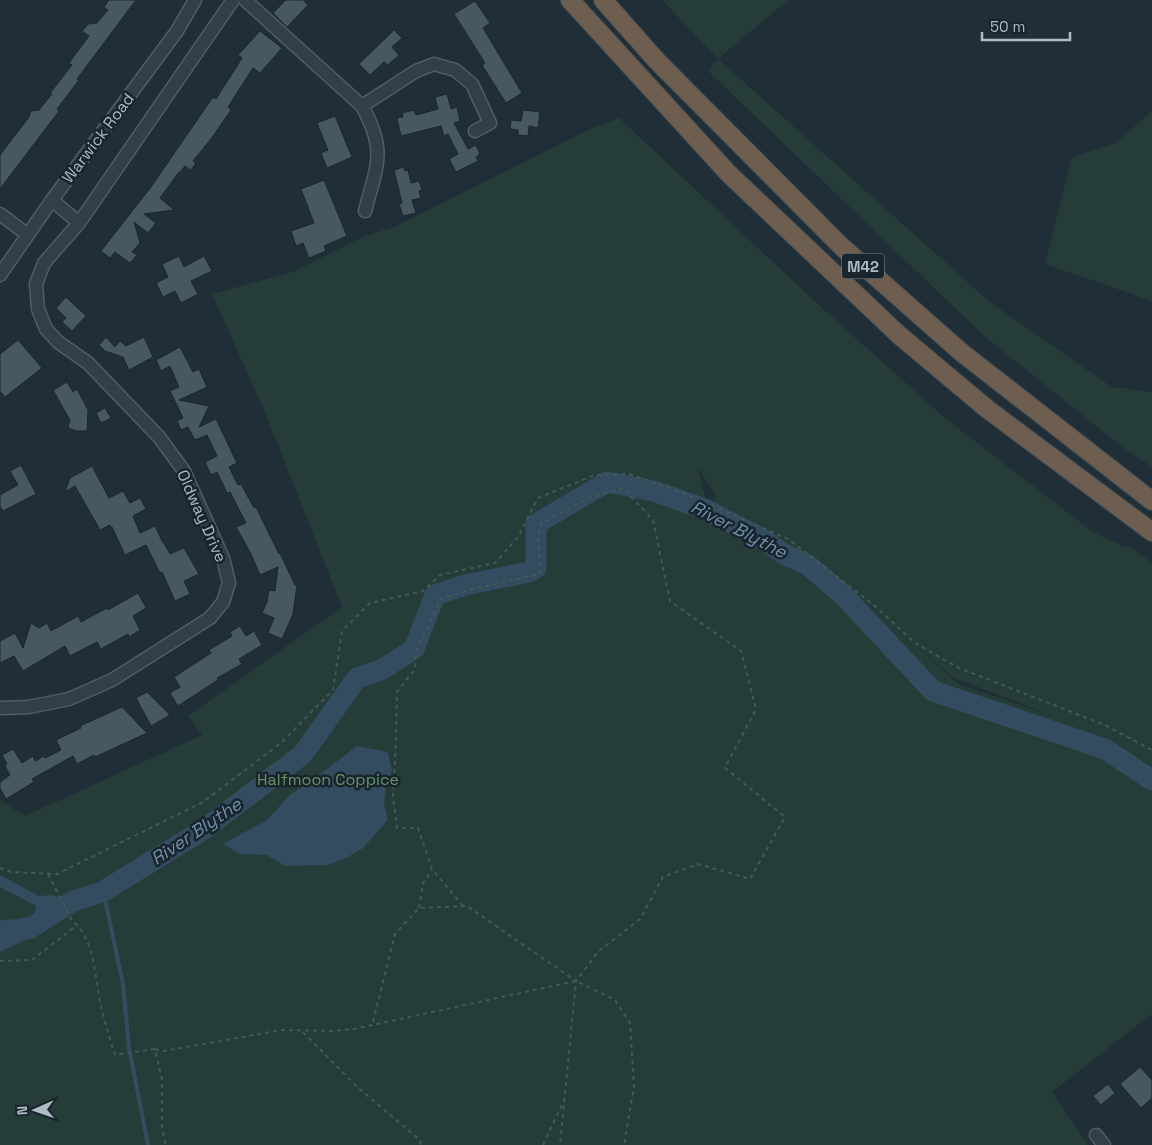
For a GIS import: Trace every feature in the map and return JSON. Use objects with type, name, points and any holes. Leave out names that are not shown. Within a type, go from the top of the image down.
[{"type":"highway","name":"M42","points":[[570,0],[729,174],[899,335],[986,408],[1152,532]]},
{"type":"highway","name":"M42","points":[[604,0],[622,23],[664,68],[842,247],[961,352],[1152,501]]},
{"type":"street","name":"Warwick Road","points":[[0,276],[52,200],[151,67],[176,31],[194,0]]},
{"type":"street","name":"Warwick Road","points":[[79,223],[233,0]]},
{"type":"street","points":[[245,0],[362,106],[373,125],[378,145],[378,160],[365,211]]},
{"type":"street","points":[[362,106],[416,71],[434,64],[455,70],[472,84],[490,123],[474,131]]},
{"type":"street","points":[[52,200],[79,223]]},
{"type":"street","points":[[0,214],[28,235]]},
{"type":"street","name":"Oldway Drive","points":[[0,708],[29,707],[69,699],[112,680],[210,618],[223,602],[229,583],[223,558],[184,470],[159,437],[88,363],[58,342],[46,328],[38,309],[36,284],[44,263],[79,223]]},
{"type":"path","points":[[0,868],[10,872],[57,874],[203,802],[281,743],[333,690],[342,630],[370,603],[423,591],[440,575],[495,563],[518,537],[538,498],[594,475],[629,474],[686,494],[788,539],[875,606],[915,643],[959,668],[1105,725],[1152,750]]},
{"type":"path","points":[[463,906],[432,870],[418,828],[397,828],[393,797],[397,692],[415,669],[416,652],[440,599],[472,589],[540,574],[538,535],[542,523],[586,499],[623,488],[653,520],[670,601],[741,651],[756,709],[725,768],[785,817],[750,879],[698,864],[663,877],[640,919],[599,951],[576,981],[560,1145]]},
{"type":"path","points":[[373,1022],[395,934],[419,908],[423,883],[432,870]]},
{"type":"path","points":[[48,874],[67,913],[88,941],[105,1023],[115,1054],[155,1050],[164,1051],[282,1030],[303,1032],[354,1029],[576,981]]},
{"type":"path","points":[[419,908],[467,906],[576,981],[615,1000],[630,1023],[634,1086],[624,1145]]},
{"type":"path","points":[[0,962],[32,960],[77,924]]},
{"type":"path","points":[[303,1032],[356,1086],[420,1140],[422,1145]]},
{"type":"path","points":[[155,1050],[162,1080],[162,1129],[166,1145]]},
{"type":"path","points":[[543,1145],[566,1096]]},
{"type":"green space","points":[[662,0],[788,0],[718,59]]},
{"type":"green space","points":[[718,59],[991,303],[1112,387],[1152,392],[1152,467],[1121,446],[983,335],[708,71]]},
{"type":"green space","points":[[1152,111],[1152,301],[1045,264],[1072,157],[1116,143]]},
{"type":"green space","name":"Halfmoon Coppice","points":[[619,118],[820,306],[945,418],[1093,532],[1122,546],[1131,547],[1152,563],[1152,1014],[1052,1092],[1088,1145],[0,1145],[0,800],[25,816],[202,735],[188,716],[342,607],[264,410],[212,294],[293,272],[365,236],[394,227],[590,129]],"holes":[[[697,467],[715,494],[714,524],[713,523]],[[898,628],[952,677],[1053,716],[958,684]]]},
{"type":"water","points":[[357,746],[388,752],[392,771],[386,787],[384,803],[388,820],[363,848],[346,858],[328,865],[285,866],[267,855],[240,854],[223,844],[267,820],[291,794]]},
{"type":"water","points":[[0,875],[39,896],[52,895],[73,901],[40,933],[0,952],[0,922],[34,916],[36,906],[0,887]]},
{"type":"building","points":[[109,0],[136,0],[77,79],[79,80],[57,109],[59,111],[0,189],[0,155],[29,117],[31,111],[39,110],[52,94],[50,93],[72,65],[69,63],[89,36],[82,31],[88,24],[97,23],[108,10],[104,7]]},
{"type":"building","points":[[286,0],[303,0],[308,5],[287,27],[273,13]]},
{"type":"building","points":[[475,1],[490,23],[483,28],[522,93],[506,103],[482,65],[485,63],[454,14]]},
{"type":"building","points":[[394,30],[402,38],[392,47],[399,55],[388,65],[384,62],[370,75],[359,64]]},
{"type":"building","points":[[260,31],[282,48],[260,73],[253,68],[228,107],[231,110],[193,161],[196,163],[191,170],[185,166],[160,198],[174,210],[144,214],[156,223],[148,233],[134,222],[140,243],[132,252],[137,255],[130,263],[115,252],[110,258],[101,251],[151,187],[213,97],[216,99],[242,58],[238,55]]},
{"type":"building","points":[[447,94],[451,109],[457,107],[460,121],[454,123],[468,149],[476,145],[480,154],[476,157],[478,161],[456,172],[449,159],[458,154],[448,134],[444,136],[441,126],[401,136],[397,118],[403,117],[402,113],[414,110],[416,115],[438,109],[435,97]]},
{"type":"building","points":[[523,110],[540,112],[538,128],[529,126],[528,136],[518,135],[518,130],[510,129],[511,120],[521,121]]},
{"type":"building","points":[[335,116],[352,157],[327,168],[321,153],[328,150],[317,123]]},
{"type":"building","points":[[404,167],[405,171],[408,170],[411,183],[419,181],[422,190],[419,191],[421,198],[412,200],[416,213],[403,216],[399,204],[402,203],[394,170]]},
{"type":"building","points":[[324,180],[347,236],[324,246],[326,251],[309,258],[303,243],[296,246],[291,231],[314,223],[301,189]]},
{"type":"building","points":[[179,256],[184,267],[204,256],[212,271],[191,281],[198,294],[181,303],[175,291],[163,297],[156,283],[168,277],[162,264]]},
{"type":"building","points":[[66,297],[86,316],[72,331],[62,322],[66,318],[56,308]]},
{"type":"building","points":[[106,337],[115,347],[120,341],[126,346],[144,337],[153,357],[129,370],[123,357],[105,351],[99,345]]},
{"type":"building","points":[[18,340],[42,368],[5,397],[0,391],[0,354]]},
{"type":"building","points":[[180,347],[193,372],[199,369],[207,387],[179,400],[209,406],[199,427],[216,419],[237,463],[229,467],[238,485],[241,484],[254,508],[256,507],[295,585],[297,585],[293,614],[282,639],[268,633],[274,618],[262,613],[267,602],[269,590],[275,591],[278,567],[260,575],[236,527],[246,523],[230,492],[227,493],[217,472],[211,475],[205,462],[217,456],[207,435],[195,440],[188,427],[181,430],[177,421],[183,418],[170,391],[179,387],[170,366],[161,371],[156,360]]},
{"type":"building","points":[[67,382],[73,392],[77,389],[88,410],[87,431],[70,429],[68,426],[70,420],[53,390]]},
{"type":"building","points":[[105,408],[111,418],[101,423],[96,413]]},
{"type":"building","points":[[21,465],[36,494],[3,511],[0,506],[0,495],[18,485],[10,471]]},
{"type":"building","points":[[92,466],[109,498],[123,491],[130,503],[140,498],[146,509],[133,516],[140,533],[155,526],[170,554],[184,548],[199,574],[184,581],[190,594],[175,601],[162,572],[160,573],[146,545],[125,555],[112,527],[110,525],[100,530],[75,486],[65,492],[70,478]]},
{"type":"building","points":[[138,593],[146,608],[133,616],[140,630],[129,637],[128,634],[101,649],[97,642],[70,656],[65,646],[23,671],[14,656],[0,663],[0,641],[15,633],[23,648],[31,623],[39,628],[47,623],[51,631],[78,616],[81,622],[107,608],[108,610]]},
{"type":"building","points":[[240,626],[246,636],[254,631],[262,645],[239,659],[242,664],[217,678],[218,680],[178,706],[170,693],[180,687],[174,677],[211,653],[209,650],[232,636],[230,632]]},
{"type":"building","points":[[147,692],[170,715],[151,726],[136,698]]},
{"type":"building","points":[[122,707],[147,733],[77,764],[73,756],[32,779],[34,782],[6,799],[0,788],[0,782],[10,775],[2,755],[13,749],[22,763],[33,756],[35,761],[44,756],[45,758],[61,750],[56,740],[81,728],[80,726]]},
{"type":"building","points":[[1140,1067],[1152,1080],[1152,1098],[1141,1108],[1120,1084]]},
{"type":"building","points":[[1108,1084],[1115,1093],[1101,1105],[1093,1096]]},
{"type":"waterway","name":"River Blythe","points":[[0,931],[29,929],[73,901],[102,892],[206,828],[303,754],[357,678],[381,670],[414,649],[435,595],[465,585],[529,572],[536,568],[536,524],[607,482],[654,491],[707,510],[762,539],[784,554],[808,565],[843,595],[933,691],[1105,749],[1152,780]]},
{"type":"waterway","points":[[102,892],[123,984],[129,1048],[148,1145]]}]
